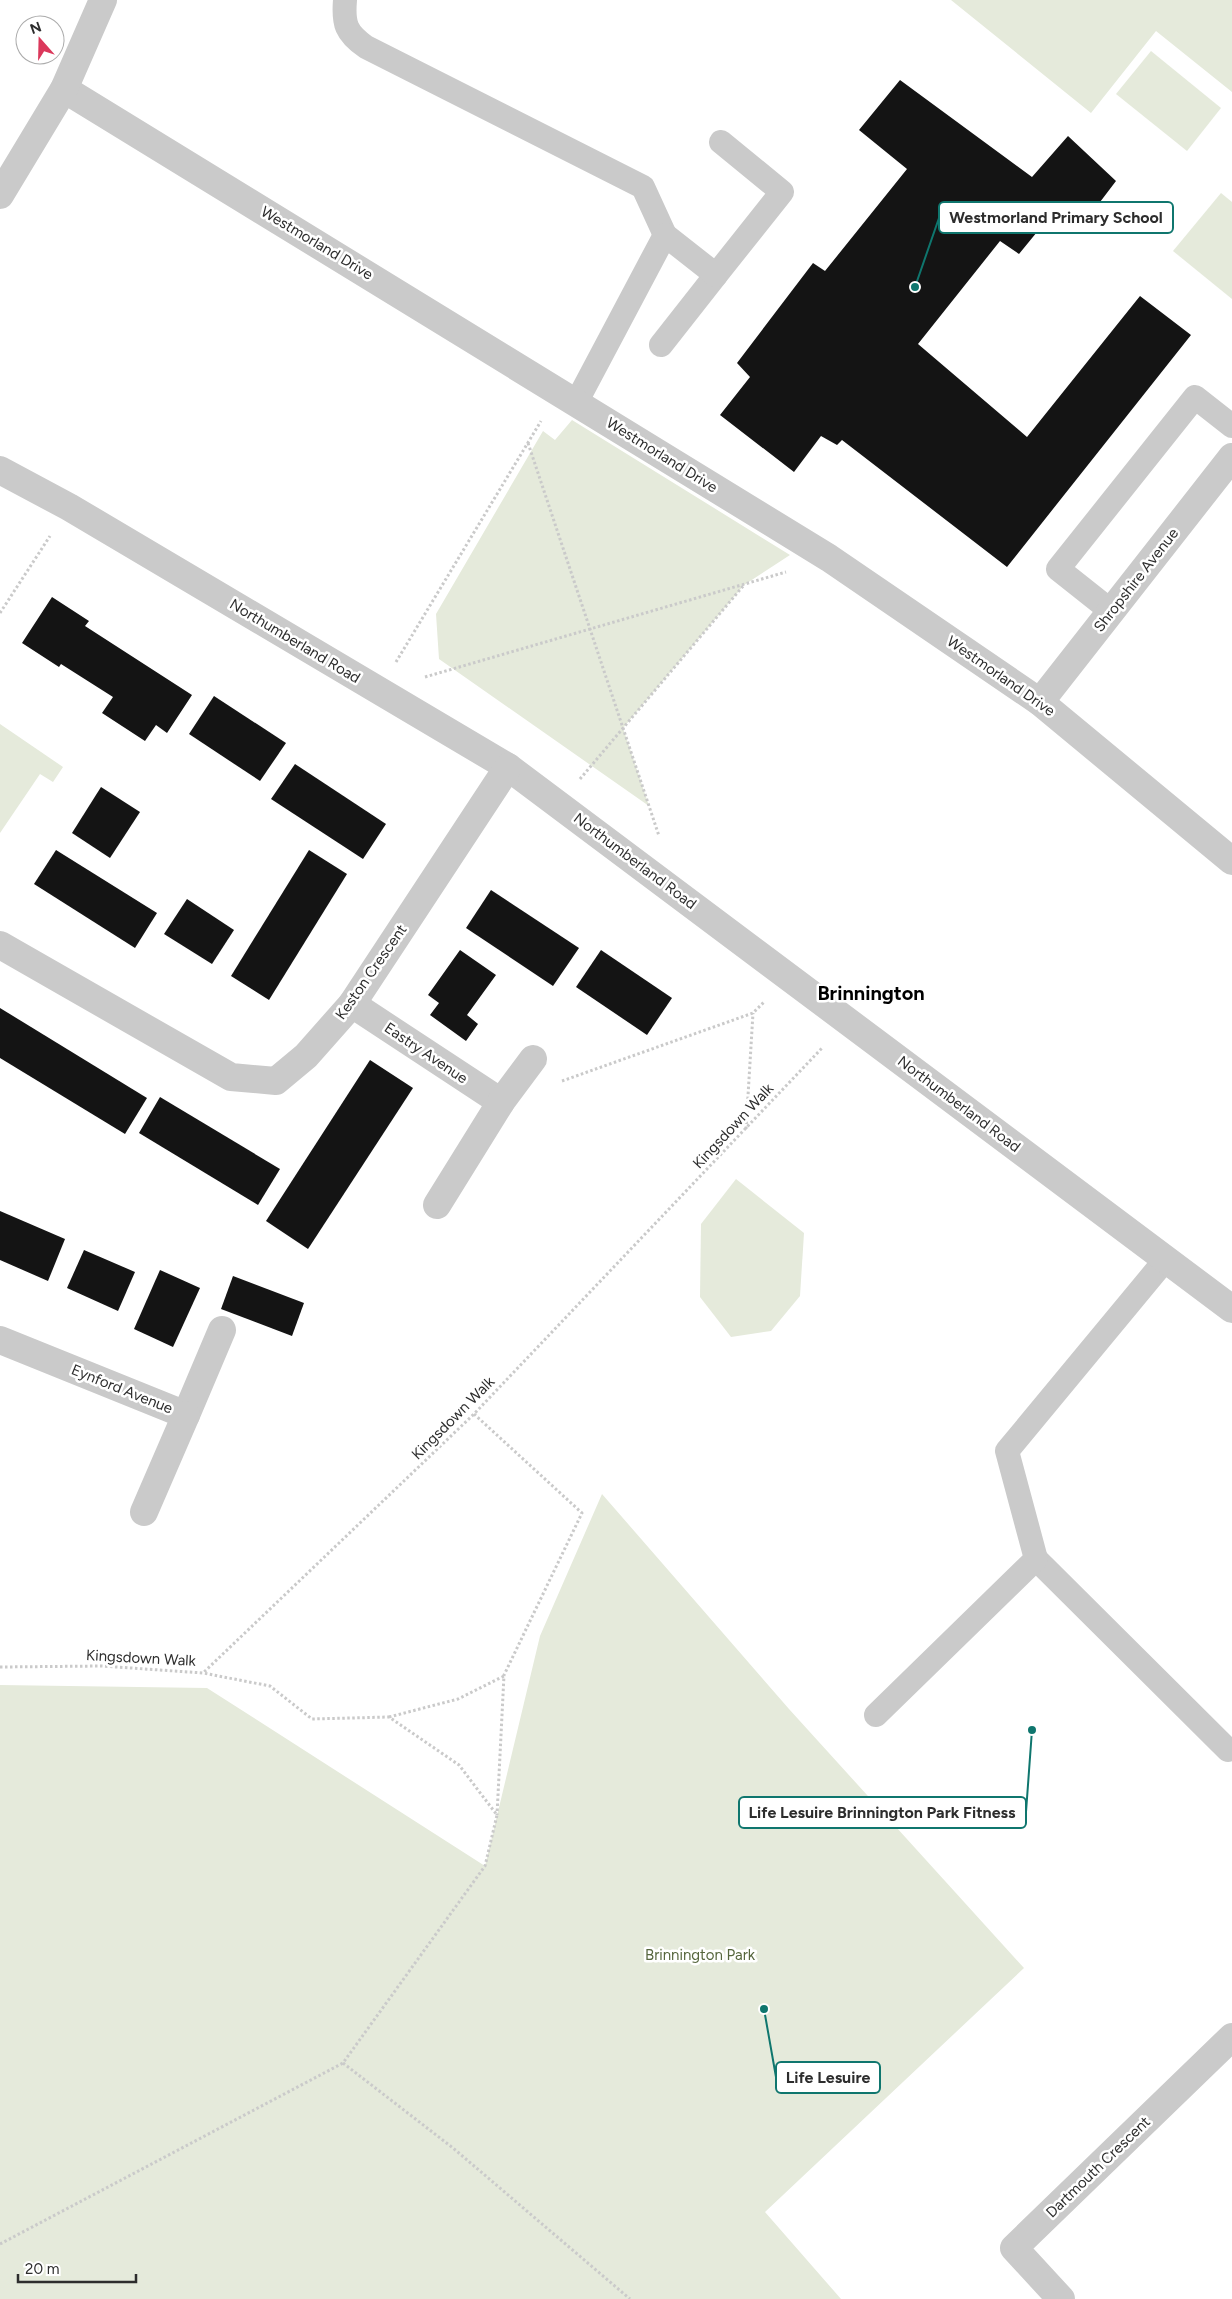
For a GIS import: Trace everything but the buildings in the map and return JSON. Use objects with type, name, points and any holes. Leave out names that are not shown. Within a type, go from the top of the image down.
[{"type":"street","points":[[0,195],[64,89],[103,0]]},
{"type":"street","name":"Westmorland Drive","points":[[64,89],[829,558],[1040,702],[1232,861]]},
{"type":"street","name":"Shropshire Avenue","points":[[1040,702],[1232,457]]},
{"type":"street","name":"Northumberland Road","points":[[0,470],[69,507],[508,767],[1232,1309]]},
{"type":"street","name":"Keston Crescent","points":[[0,945],[231,1077],[276,1082],[306,1056],[352,1004],[508,767]]},
{"type":"street","name":"Eastry Avenue","points":[[352,1004],[501,1102]]},
{"type":"street","points":[[437,1205],[501,1102],[533,1059]]},
{"type":"street","name":"Eynford Avenue","points":[[0,1340],[186,1414],[222,1330]]},
{"type":"street","points":[[144,1512],[186,1414]]},
{"type":"street","name":"Dartmouth Crescent","points":[[1061,2299],[1014,2248],[1232,2037]]},
{"type":"lane","points":[[345,0],[344,20],[353,37],[366,47],[643,187],[665,235],[716,275]]},
{"type":"lane","points":[[661,345],[782,192],[721,142]]},
{"type":"lane","points":[[567,397],[665,235]]},
{"type":"lane","points":[[1112,611],[1058,569],[1195,397],[1232,426]]},
{"type":"lane","points":[[1166,1259],[1008,1451],[1036,1559],[1228,1750]]},
{"type":"lane","points":[[876,1715],[1036,1559]]},
{"type":"path","points":[[378,690],[528,443],[567,397]]},
{"type":"path","points":[[528,443],[661,841]]},
{"type":"path","points":[[0,613],[69,507]]},
{"type":"path","points":[[378,690],[744,585],[829,558]]},
{"type":"path","points":[[559,804],[744,585]]},
{"type":"path","points":[[557,1082],[753,1013],[790,978]]},
{"type":"path","points":[[746,1129],[753,1013]]},
{"type":"path","name":"Kingsdown Walk","points":[[0,1667],[102,1666],[203,1673],[474,1414],[848,1021]]},
{"type":"path","points":[[0,2244],[343,2063],[485,1866],[497,1815],[504,1675],[582,1513],[474,1414]]},
{"type":"path","points":[[203,1673],[270,1686],[312,1719],[389,1717],[458,1699],[504,1675]]},
{"type":"path","points":[[389,1717],[459,1765],[497,1815]]},
{"type":"path","points":[[343,2063],[453,2148],[630,2299]]},
{"type":"green space","points":[[951,0],[1232,0],[1232,92],[1156,31],[1091,113]]},
{"type":"green space","points":[[1151,51],[1221,108],[1187,151],[1116,94]]},
{"type":"green space","points":[[1221,193],[1232,202],[1232,299],[1173,251]]},
{"type":"green space","points":[[572,420],[790,555],[744,585],[623,728],[649,806],[439,659],[436,614],[543,431],[555,440]]},
{"type":"green space","points":[[0,724],[63,767],[53,782],[40,774],[0,833]]},
{"type":"green space","points":[[736,1179],[804,1233],[800,1296],[771,1331],[731,1337],[700,1297],[701,1224]]},
{"type":"green space","name":"Brinnington Park","points":[[602,1494],[789,1709],[1024,1968],[765,2212],[841,2299],[0,2299],[0,1685],[207,1688],[485,1866],[540,1636]]},
{"type":"place","name":"Westmorland Primary School","points":[[915,287]]},
{"type":"place","name":"Life Lesuire Brinnington Park Fitness","points":[[1032,1730]]},
{"type":"place","name":"Life Lesuire","points":[[764,2009]]},
{"type":"district","name":"Brinnington","points":[[871,993]]}]
